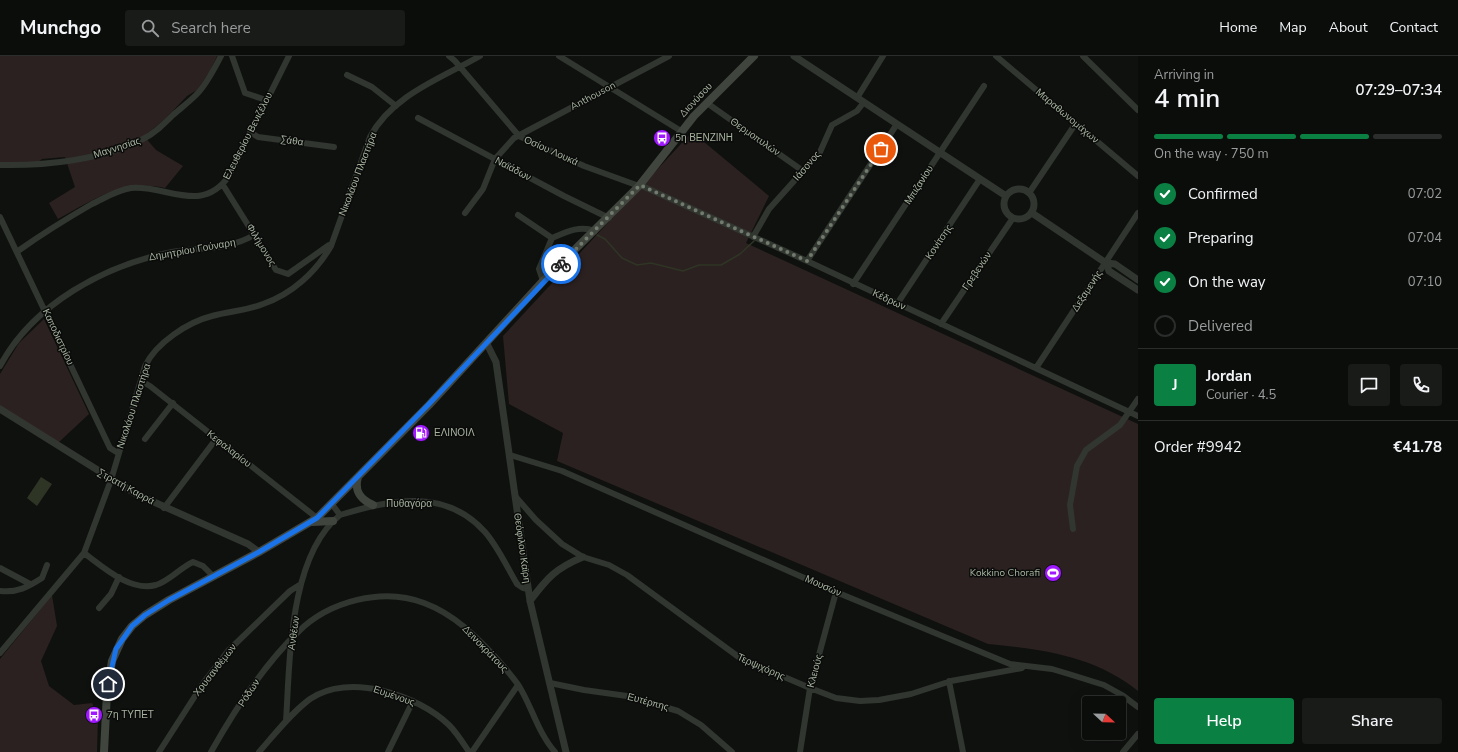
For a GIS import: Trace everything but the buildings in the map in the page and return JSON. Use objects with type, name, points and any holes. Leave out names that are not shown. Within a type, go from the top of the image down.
[{"type":"main road","name":"Διονύσου","points":[[104,752],[109,676],[116,649],[122,638],[145,615],[314,520],[487,344],[543,282],[609,218],[639,186],[681,132],[707,103],[754,56]]},
{"type":"main road","points":[[358,475],[356,484],[358,494],[373,506]]},
{"type":"main road","points":[[314,520],[333,521]]},
{"type":"street","name":"Μαγνησίας","points":[[0,164],[34,165],[75,160],[111,151],[143,139],[157,130],[197,94],[212,73],[221,56]]},
{"type":"street","points":[[232,56],[245,93],[266,100]]},
{"type":"street","name":"Ελευθερίου Βενιζέλου","points":[[18,251],[58,223],[114,193],[130,188],[149,187],[180,196],[193,197],[210,192],[223,184],[229,176],[289,56]]},
{"type":"street","name":"Οσίου Λουκά","points":[[449,56],[518,136],[584,166],[639,186]]},
{"type":"street","name":"Νικολάου Πλαστήρα","points":[[0,653],[84,553],[111,480],[145,366],[149,359],[180,330],[211,316],[246,310],[264,304],[286,292],[314,269],[331,246],[370,137],[377,124],[386,114],[412,94],[480,56]]},
{"type":"street","points":[[559,56],[681,132]]},
{"type":"street","name":"Anthouson","points":[[465,213],[483,189],[495,159],[504,147],[518,136],[669,56]]},
{"type":"street","points":[[794,56],[1006,196]]},
{"type":"street","points":[[857,98],[882,56]]},
{"type":"street","name":"Μαραθωνομάχων","points":[[996,56],[1138,176]]},
{"type":"street","points":[[1083,56],[1138,110]]},
{"type":"street","points":[[347,75],[372,87],[396,106]]},
{"type":"street","name":"Μπιζανίου","points":[[853,284],[984,86]]},
{"type":"street","name":"Ιάσονος","points":[[754,237],[769,209],[820,152],[832,124],[856,112],[864,102]]},
{"type":"street","name":"Θερμοπυλών","points":[[707,103],[803,171]]},
{"type":"street","name":"Ναϊάδων","points":[[418,118],[609,218]]},
{"type":"street","points":[[1030,193],[1076,123]]},
{"type":"street","points":[[807,261],[897,124]]},
{"type":"street","name":"Σάθα","points":[[250,132],[258,136],[334,147]]},
{"type":"street","name":"Κονίτσης","points":[[897,304],[980,179]]},
{"type":"street","name":"Φιλήμονος","points":[[223,184],[276,270],[288,274],[329,245],[331,246]]},
{"type":"street","name":"Κέδρων","points":[[639,186],[807,261],[853,284],[1138,416]]},
{"type":"street","points":[[1017,189],[1030,193],[1034,200],[1032,213],[1023,219],[1013,218],[1005,211],[1004,201],[1006,196],[1017,189]]},
{"type":"street","points":[[1032,213],[1106,263],[1114,264],[1138,280]]},
{"type":"street","name":"Δεξαμενής","points":[[1036,368],[1138,213]]},
{"type":"street","points":[[518,215],[552,238]]},
{"type":"street","name":"Γρεβενών","points":[[941,324],[1013,218]]},
{"type":"street","name":"Καποδιστρίου","points":[[0,219],[18,251],[110,448],[118,453]]},
{"type":"street","points":[[543,282],[539,269],[552,238],[579,228],[587,228],[595,231]]},
{"type":"street","name":"Δημητρίου Γούναρη","points":[[0,366],[21,335],[46,311],[71,292],[91,280],[133,262],[173,252],[243,242],[254,235]]},
{"type":"street","points":[[1106,263],[1109,271],[1138,290]]},
{"type":"street","name":"Θεόφιλου Καϊρη","points":[[487,344],[496,362],[530,601],[566,752]]},
{"type":"street","name":"Κεφαλαρίου","points":[[141,381],[172,403],[314,520]]},
{"type":"street","points":[[1073,529],[1070,504],[1077,466],[1086,450],[1120,425],[1138,399]]},
{"type":"street","points":[[145,439],[172,403]]},
{"type":"street","name":"Στρατή Καρρά","points":[[0,409],[111,480],[164,508],[248,544],[259,552]]},
{"type":"street","points":[[164,508],[216,439]]},
{"type":"street","name":"Μουσών","points":[[510,455],[562,471],[1009,667]]},
{"type":"street","name":"Τερψιχόρης","points":[[515,496],[536,520],[562,544],[583,557],[609,565],[626,575],[740,658],[836,698],[860,701],[879,700],[911,694],[949,681],[1009,667],[1030,667],[1052,669],[1104,685],[1122,695],[1138,707]]},
{"type":"street","name":"Πυθαγόρα","points":[[340,515],[393,502],[427,502],[448,506],[460,511],[485,532],[517,584],[528,589]]},
{"type":"street","points":[[331,503],[340,515]]},
{"type":"street","name":"Ανθέων","points":[[286,721],[292,638],[301,584],[309,557],[318,540],[333,521],[340,515]]},
{"type":"street","points":[[84,553],[119,577],[140,585],[157,585],[193,562],[203,566],[212,576]]},
{"type":"street","points":[[530,601],[546,580],[564,565],[583,557]]},
{"type":"street","points":[[0,591],[18,591],[42,578],[48,565]]},
{"type":"street","points":[[0,568],[30,584]]},
{"type":"street","points":[[99,608],[111,594],[119,577]]},
{"type":"street","name":"Χρυσανθέμων","points":[[159,752],[204,682],[228,651],[290,591],[301,584]]},
{"type":"street","name":"Κλειούς","points":[[800,752],[810,688],[836,592]]},
{"type":"street","name":"Δεινοκράτους","points":[[292,638],[316,618],[349,602],[372,597],[404,598],[431,605],[464,627],[498,660],[518,685],[546,739],[555,752]]},
{"type":"street","name":"Ρόδων","points":[[211,752],[265,668],[292,638]]},
{"type":"street","points":[[949,681],[963,752]]},
{"type":"street","name":"Ευτέρπης","points":[[550,683],[584,690],[627,696],[678,711],[701,725],[730,751]]},
{"type":"street","points":[[470,752],[518,685]]},
{"type":"street","name":"Ευμένους","points":[[286,721],[311,699],[328,690],[347,687],[370,688],[413,701],[430,711],[449,725],[470,752]]},
{"type":"street","points":[[388,752],[413,701]]},
{"type":"street","points":[[259,752],[286,721]]},
{"type":"street","points":[[1123,752],[1138,734]]},
{"type":"shaded area","points":[[0,56],[217,56],[210,71],[197,90],[187,96],[164,120],[144,136],[156,150],[183,166],[165,188],[135,186],[122,189],[96,198],[58,219],[49,203],[75,187],[65,157],[42,159],[37,163],[0,162]]},
{"type":"shaded area","points":[[692,132],[769,196],[746,243],[1138,424],[1138,691],[1121,679],[1104,670],[1067,656],[988,644],[557,461],[563,433],[509,404],[503,336]]},
{"type":"shaded area","points":[[44,319],[89,414],[58,443],[0,406],[0,374],[19,343]]},
{"type":"shaded area","points":[[41,477],[52,484],[37,506],[27,498]]},
{"type":"shaded area","points":[[52,595],[57,626],[41,661],[49,686],[74,705],[92,703],[98,717],[97,752],[0,752],[0,659]]},
{"type":"waterway","points":[[597,235],[605,239],[622,258],[637,265],[651,263],[683,271],[699,265],[721,265],[740,254],[754,241]]},
{"type":"way so far","points":[[561,264],[609,218],[640,185],[807,261],[881,149]]},
{"type":"place","name":"5η ΒΕΝΖΙΝΗ","points":[[662,138]]},
{"type":"place","name":"ΕΛΙΝΟΙΛ","points":[[421,433]]},
{"type":"place","name":"Kokkino Chorafi","points":[[1053,573]]},
{"type":"place","name":"7η ΤΥΠΕΤ","points":[[94,715]]},
{"type":"route","points":[[108,684],[112,661],[116,649],[122,638],[132,626],[145,615],[169,600],[259,552],[317,518],[487,344],[561,264]]}]
